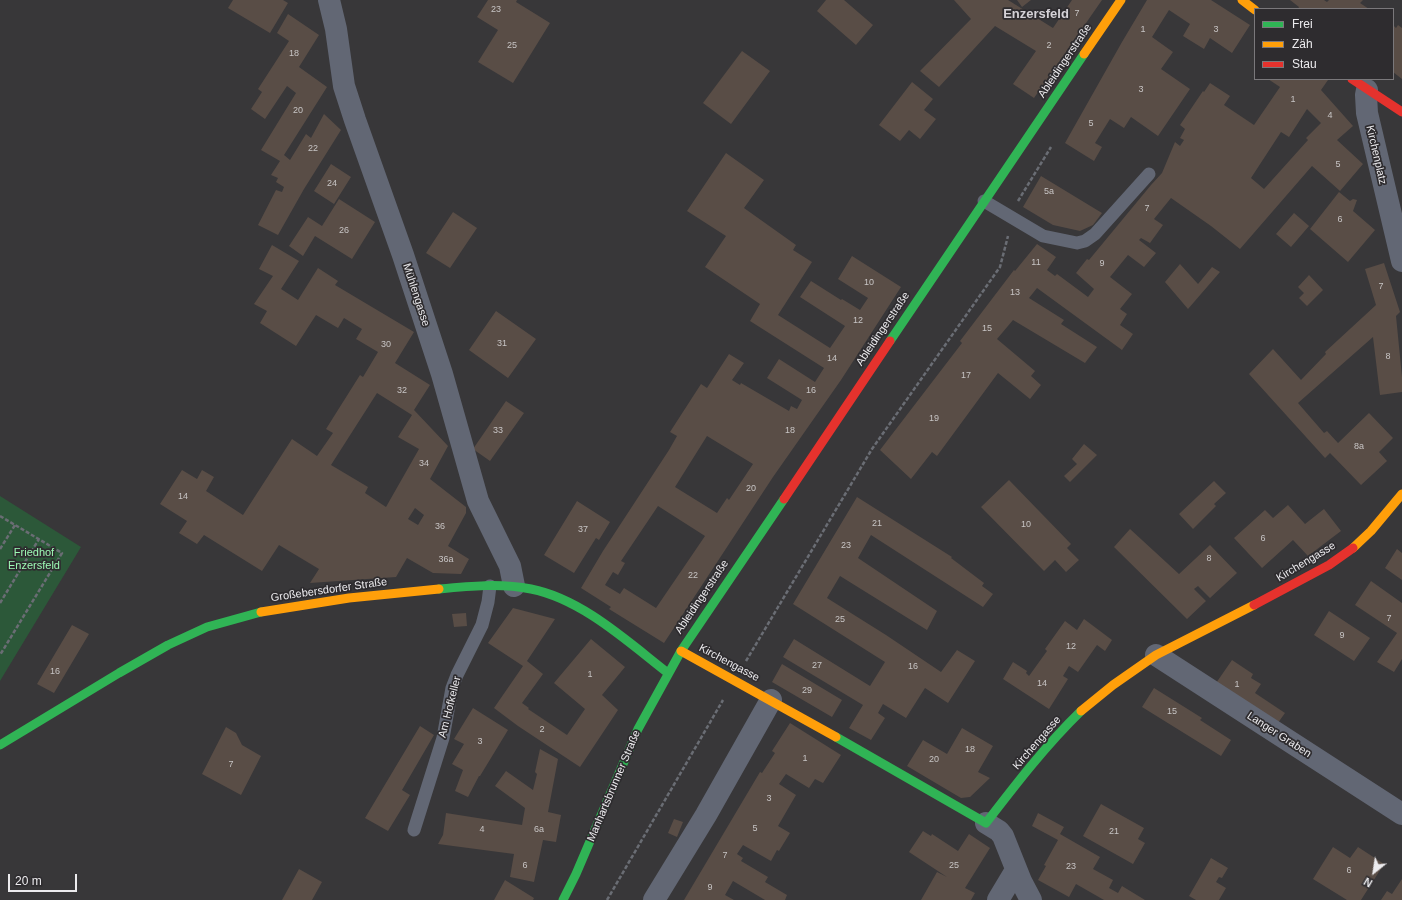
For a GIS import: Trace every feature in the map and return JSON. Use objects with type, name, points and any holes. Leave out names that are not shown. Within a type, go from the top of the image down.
[{"type":"street","name":"Mühlengasse","points":[[329,0],[344,86],[403,255],[442,374],[478,501],[510,566],[514,586]]},
{"type":"street","name":"Ableidingerstraße","points":[[668,673],[681,651],[1121,0]]},
{"type":"street","points":[[1242,0],[1254,9]]},
{"type":"street","name":"Kirchenplatz","points":[[1359,84],[1402,112]]},
{"type":"street","name":"Kirchenplatz","points":[[1359,84],[1366,95],[1366,113],[1402,261]]},
{"type":"street","name":"Kirchengasse","points":[[681,651],[771,700],[986,823],[1039,756],[1066,726],[1088,705],[1113,685],[1156,655],[1284,590],[1329,565],[1354,547],[1371,531],[1402,494]]},
{"type":"street","name":"Großebersdorfer Straße","points":[[0,745],[157,650],[191,634],[223,622],[275,609],[335,599],[427,590],[490,586],[532,588],[574,605],[590,614],[668,673]]},
{"type":"street","name":"Langer Graben","points":[[1156,655],[1402,814]]},
{"type":"street","name":"Manhartsbrunner Straße","points":[[564,900],[638,729],[668,673]]},
{"type":"street","points":[[654,900],[706,815],[771,700]]},
{"type":"street","points":[[986,823],[999,831],[1003,836],[1016,870],[1031,900]]},
{"type":"street","points":[[998,900],[1016,870]]},
{"type":"lane","points":[[984,201],[1043,236],[1077,243],[1085,241],[1095,234],[1149,174]]},
{"type":"lane","name":"Am Hofkeller","points":[[414,830],[443,738],[452,688],[482,624],[488,602],[490,586]]},
{"type":"path","points":[[607,900],[872,449],[1000,267],[1018,201],[1054,142]]},
{"type":"path","points":[[0,516],[62,553],[0,655]]},
{"type":"path","points":[[0,549],[15,525]]},
{"type":"path","points":[[0,603],[39,539]]},
{"type":"green space","name":"Friedhof Enzersfeld","points":[[0,496],[81,547],[0,681]]},
{"type":"building","points":[[233,0],[283,0],[288,3],[270,33],[228,8]]},
{"type":"building","points":[[488,0],[517,0],[516,2],[550,23],[513,83],[478,62],[498,30],[477,17]]},
{"type":"building","points":[[826,0],[844,0],[873,25],[856,45],[817,11]]},
{"type":"building","points":[[954,0],[1008,0],[1053,28],[1072,0],[1102,0],[1034,98],[1013,84],[1036,51],[995,26],[939,87],[920,71],[971,19]]},
{"type":"building","points":[[1017,0],[1031,0],[1022,7]]},
{"type":"building","points":[[1147,0],[1211,0],[1250,25],[1232,53],[1210,38],[1204,49],[1183,36],[1190,24],[1169,10],[1152,37],[1173,52],[1161,69],[1190,89],[1158,136],[1131,117],[1124,128],[1110,119],[1095,143],[1102,147],[1094,161],[1065,143]]},
{"type":"building","points":[[1290,0],[1324,0],[1327,2],[1329,0],[1363,0],[1360,3],[1368,8],[1298,8]]},
{"type":"building","points":[[288,14],[319,35],[299,67],[327,87],[284,155],[290,160],[306,134],[311,138],[324,114],[341,130],[304,189],[278,235],[258,225],[276,190],[282,192],[284,187],[276,182],[278,178],[271,175],[280,161],[261,150],[296,93],[287,86],[265,119],[251,109],[262,92],[258,89],[289,41],[277,33]]},
{"type":"building","points":[[1398,25],[1402,28],[1402,79],[1394,73],[1394,26],[1396,28]]},
{"type":"building","points":[[742,51],[770,71],[731,124],[703,103]]},
{"type":"building","points":[[1270,80],[1328,80],[1321,90],[1353,126],[1337,140],[1363,164],[1340,191],[1312,166],[1240,249],[1211,226],[1171,198],[1154,219],[1163,225],[1150,243],[1141,238],[1139,240],[1156,253],[1144,267],[1128,255],[1110,277],[1132,294],[1120,309],[1127,314],[1120,325],[1133,334],[1122,350],[1037,288],[1029,298],[1064,320],[1061,324],[1097,347],[1085,363],[1013,320],[997,339],[1035,371],[1031,376],[1041,385],[1030,399],[998,373],[937,456],[932,452],[911,479],[880,450],[962,343],[960,341],[1014,270],[1015,271],[1037,244],[1056,257],[1047,270],[1055,276],[1057,274],[1088,297],[1094,289],[1076,273],[1087,259],[1089,260],[1162,173],[1175,142],[1180,146],[1184,140],[1180,138],[1185,129],[1180,125],[1210,83],[1230,96],[1224,105],[1254,125],[1280,87]],"holes":[[[1307,109],[1321,123],[1306,138],[1308,140],[1264,189],[1251,178],[1281,132],[1289,137]]]},
{"type":"building","points":[[912,82],[933,99],[924,110],[936,119],[920,139],[909,130],[900,141],[879,125]]},
{"type":"building","points":[[726,153],[764,180],[744,208],[796,245],[793,250],[812,262],[778,315],[830,348],[845,326],[800,297],[811,281],[860,310],[868,298],[838,279],[852,256],[901,287],[841,380],[773,477],[664,643],[609,609],[611,607],[581,588],[677,436],[670,432],[701,384],[707,388],[729,354],[744,363],[732,380],[740,385],[741,383],[789,411],[791,406],[797,409],[802,400],[767,378],[779,359],[815,382],[824,368],[750,321],[760,304],[705,267],[726,236],[687,211]],"holes":[[[707,436],[753,464],[729,500],[727,498],[717,513],[675,487]],[[658,506],[705,536],[656,608],[624,588],[620,594],[605,585],[613,572],[618,575],[625,563],[621,561]]]},
{"type":"building","points":[[331,164],[351,177],[334,204],[314,191]]},
{"type":"building","points":[[1041,176],[1102,213],[1093,225],[1080,231],[1053,225],[1023,207]]},
{"type":"building","points":[[1339,192],[1350,201],[1353,199],[1357,200],[1353,211],[1375,230],[1348,262],[1310,229]]},
{"type":"building","points":[[339,199],[375,222],[352,259],[315,236],[303,256],[289,246],[308,217],[322,226]]},
{"type":"building","points":[[453,212],[477,228],[450,268],[426,253]]},
{"type":"building","points":[[1294,213],[1309,226],[1291,247],[1276,234]]},
{"type":"building","points":[[272,245],[299,261],[281,289],[298,300],[318,268],[338,281],[335,285],[414,332],[395,363],[430,385],[414,410],[448,446],[430,479],[466,507],[466,513],[448,546],[469,559],[461,574],[433,573],[407,558],[396,577],[310,583],[319,569],[279,545],[262,571],[204,535],[197,544],[179,533],[187,521],[160,504],[182,470],[197,479],[202,470],[214,477],[206,491],[243,515],[292,439],[317,456],[333,433],[326,429],[360,375],[363,377],[378,352],[356,339],[362,329],[344,318],[338,328],[316,315],[296,346],[260,323],[267,311],[254,304],[273,276],[259,269]],"holes":[[[377,393],[412,415],[398,437],[419,449],[386,507],[365,493],[368,487],[331,465]],[[415,508],[424,515],[418,525],[408,519]]]},
{"type":"building","points":[[1384,263],[1400,312],[1396,316],[1402,392],[1380,395],[1373,337],[1298,403],[1324,433],[1327,431],[1338,443],[1369,413],[1393,438],[1379,452],[1387,461],[1361,485],[1330,453],[1325,458],[1249,374],[1273,349],[1301,380],[1326,354],[1325,352],[1376,305],[1365,269]]},
{"type":"building","points":[[1180,264],[1198,284],[1212,267],[1220,272],[1188,309],[1165,282]]},
{"type":"building","points":[[1309,275],[1323,290],[1307,306],[1299,298],[1304,293],[1298,287]]},
{"type":"building","points":[[496,311],[536,339],[508,378],[469,350]]},
{"type":"building","points":[[506,401],[524,413],[490,461],[473,449]]},
{"type":"building","points":[[1084,444],[1097,455],[1070,482],[1064,476],[1077,464],[1072,459]]},
{"type":"building","points":[[1009,480],[1071,544],[1067,548],[1079,560],[1066,572],[1055,560],[1044,571],[981,507]]},
{"type":"building","points":[[1214,481],[1226,493],[1214,504],[1216,506],[1193,529],[1179,514]]},
{"type":"building","points":[[857,497],[952,557],[951,558],[984,583],[982,586],[993,594],[983,607],[871,535],[858,558],[937,611],[927,630],[840,576],[827,598],[941,672],[957,650],[975,661],[948,703],[925,688],[906,718],[883,704],[878,713],[885,718],[871,740],[849,728],[863,705],[783,657],[794,639],[870,686],[885,662],[793,604]]},
{"type":"building","points":[[577,501],[610,522],[599,540],[596,538],[574,573],[544,555]]},
{"type":"building","points":[[1288,505],[1305,524],[1324,509],[1341,531],[1308,556],[1293,540],[1262,568],[1234,538],[1265,510],[1273,518]]},
{"type":"building","points":[[1130,529],[1179,574],[1210,545],[1237,573],[1210,598],[1198,586],[1194,589],[1206,601],[1187,619],[1114,547]]},
{"type":"building","points":[[1397,549],[1402,553],[1402,580],[1385,568]]},
{"type":"building","points":[[1371,581],[1402,603],[1402,659],[1394,672],[1377,662],[1397,633],[1355,605]]},
{"type":"building","points":[[513,608],[555,619],[527,661],[543,674],[522,703],[529,708],[528,709],[567,735],[585,709],[554,683],[591,639],[625,667],[602,695],[618,710],[580,767],[518,726],[494,708],[523,666],[488,643]]},
{"type":"building","points":[[1329,611],[1370,638],[1354,661],[1314,635]]},
{"type":"building","points":[[466,613],[467,626],[454,627],[452,614]]},
{"type":"building","points":[[1084,619],[1112,640],[1105,651],[1097,645],[1078,672],[1069,666],[1063,676],[1068,679],[1049,709],[1003,679],[1013,662],[1027,671],[1026,673],[1029,676],[1047,651],[1045,649],[1065,621],[1077,630]]},
{"type":"building","points":[[72,625],[89,634],[54,693],[37,684]]},
{"type":"building","points":[[1232,660],[1253,674],[1251,678],[1261,684],[1255,693],[1285,713],[1275,727],[1214,686]]},
{"type":"building","points":[[782,664],[842,700],[832,717],[772,682]]},
{"type":"building","points":[[1154,688],[1202,718],[1200,720],[1231,740],[1221,756],[1142,707]]},
{"type":"building","points":[[473,708],[508,730],[479,776],[468,797],[455,791],[463,770],[452,764],[464,744],[454,739]]},
{"type":"building","points":[[790,723],[841,755],[823,783],[815,779],[809,788],[786,774],[779,784],[796,795],[778,826],[790,833],[779,851],[777,850],[771,861],[743,845],[737,854],[743,858],[741,861],[768,877],[765,882],[787,895],[785,900],[765,900],[733,881],[725,895],[734,900],[684,900],[760,772],[762,773],[775,753],[772,751]]},
{"type":"building","points":[[420,726],[434,735],[402,790],[410,795],[388,831],[365,818]]},
{"type":"building","points":[[226,727],[236,733],[242,745],[261,756],[241,795],[202,774]]},
{"type":"building","points":[[962,728],[993,746],[978,772],[990,778],[970,797],[961,798],[907,766],[923,740],[947,754]]},
{"type":"building","points":[[540,749],[558,759],[548,812],[561,815],[556,842],[543,840],[534,882],[510,877],[514,854],[438,844],[443,835],[446,813],[522,825],[525,808],[495,786],[506,771],[533,790],[537,774],[535,772]]},
{"type":"building","points":[[1101,804],[1144,828],[1138,839],[1145,843],[1133,864],[1083,836]]},
{"type":"building","points":[[1038,813],[1064,827],[1060,834],[1100,857],[1093,869],[1113,880],[1109,888],[1118,893],[1122,886],[1145,900],[1104,900],[1076,884],[1069,897],[1038,880],[1046,866],[1044,865],[1058,840],[1032,826]]},
{"type":"building","points":[[674,819],[683,822],[677,837],[668,833]]},
{"type":"building","points":[[923,831],[931,836],[932,834],[958,851],[969,834],[990,848],[965,888],[975,893],[971,900],[921,900],[937,872],[947,877],[909,852]]},
{"type":"building","points":[[1333,847],[1350,858],[1358,847],[1384,864],[1361,900],[1347,900],[1313,879]]},
{"type":"building","points":[[1211,858],[1228,868],[1222,878],[1219,877],[1216,882],[1226,888],[1219,900],[1196,900],[1189,896]]},
{"type":"building","points":[[299,869],[322,882],[312,900],[282,900]]},
{"type":"building","points":[[1402,879],[1402,900],[1381,900],[1387,891],[1392,894]]},
{"type":"building","points":[[505,880],[534,898],[533,900],[494,900]]},
{"type":"traffic: fast","points":[[890,341],[1084,54]]},
{"type":"traffic: fast","points":[[563,900],[576,874],[638,729],[681,651],[784,499]]},
{"type":"traffic: fast","points":[[439,589],[474,586],[508,586],[531,589],[550,594],[568,602],[604,623],[668,673]]},
{"type":"traffic: fast","points":[[0,745],[168,645],[207,627],[261,612]]},
{"type":"traffic: fast","points":[[836,737],[986,823],[1043,751],[1081,711]]},
{"type":"traffic: slow","points":[[1084,54],[1121,0]]},
{"type":"traffic: slow","points":[[1242,0],[1254,9]]},
{"type":"traffic: slow","points":[[1353,548],[1371,531],[1402,494]]},
{"type":"traffic: slow","points":[[261,612],[349,598],[439,589]]},
{"type":"traffic: slow","points":[[1081,711],[1113,685],[1156,655],[1254,605]]},
{"type":"traffic: slow","points":[[681,651],[836,737]]},
{"type":"traffic: jam","points":[[1354,80],[1402,112]]},
{"type":"traffic: jam","points":[[784,499],[890,341]]},
{"type":"traffic: jam","points":[[1254,605],[1329,565],[1353,548]]},
{"type":"district","name":"Enzersfeld","points":[[1036,14]]}]
